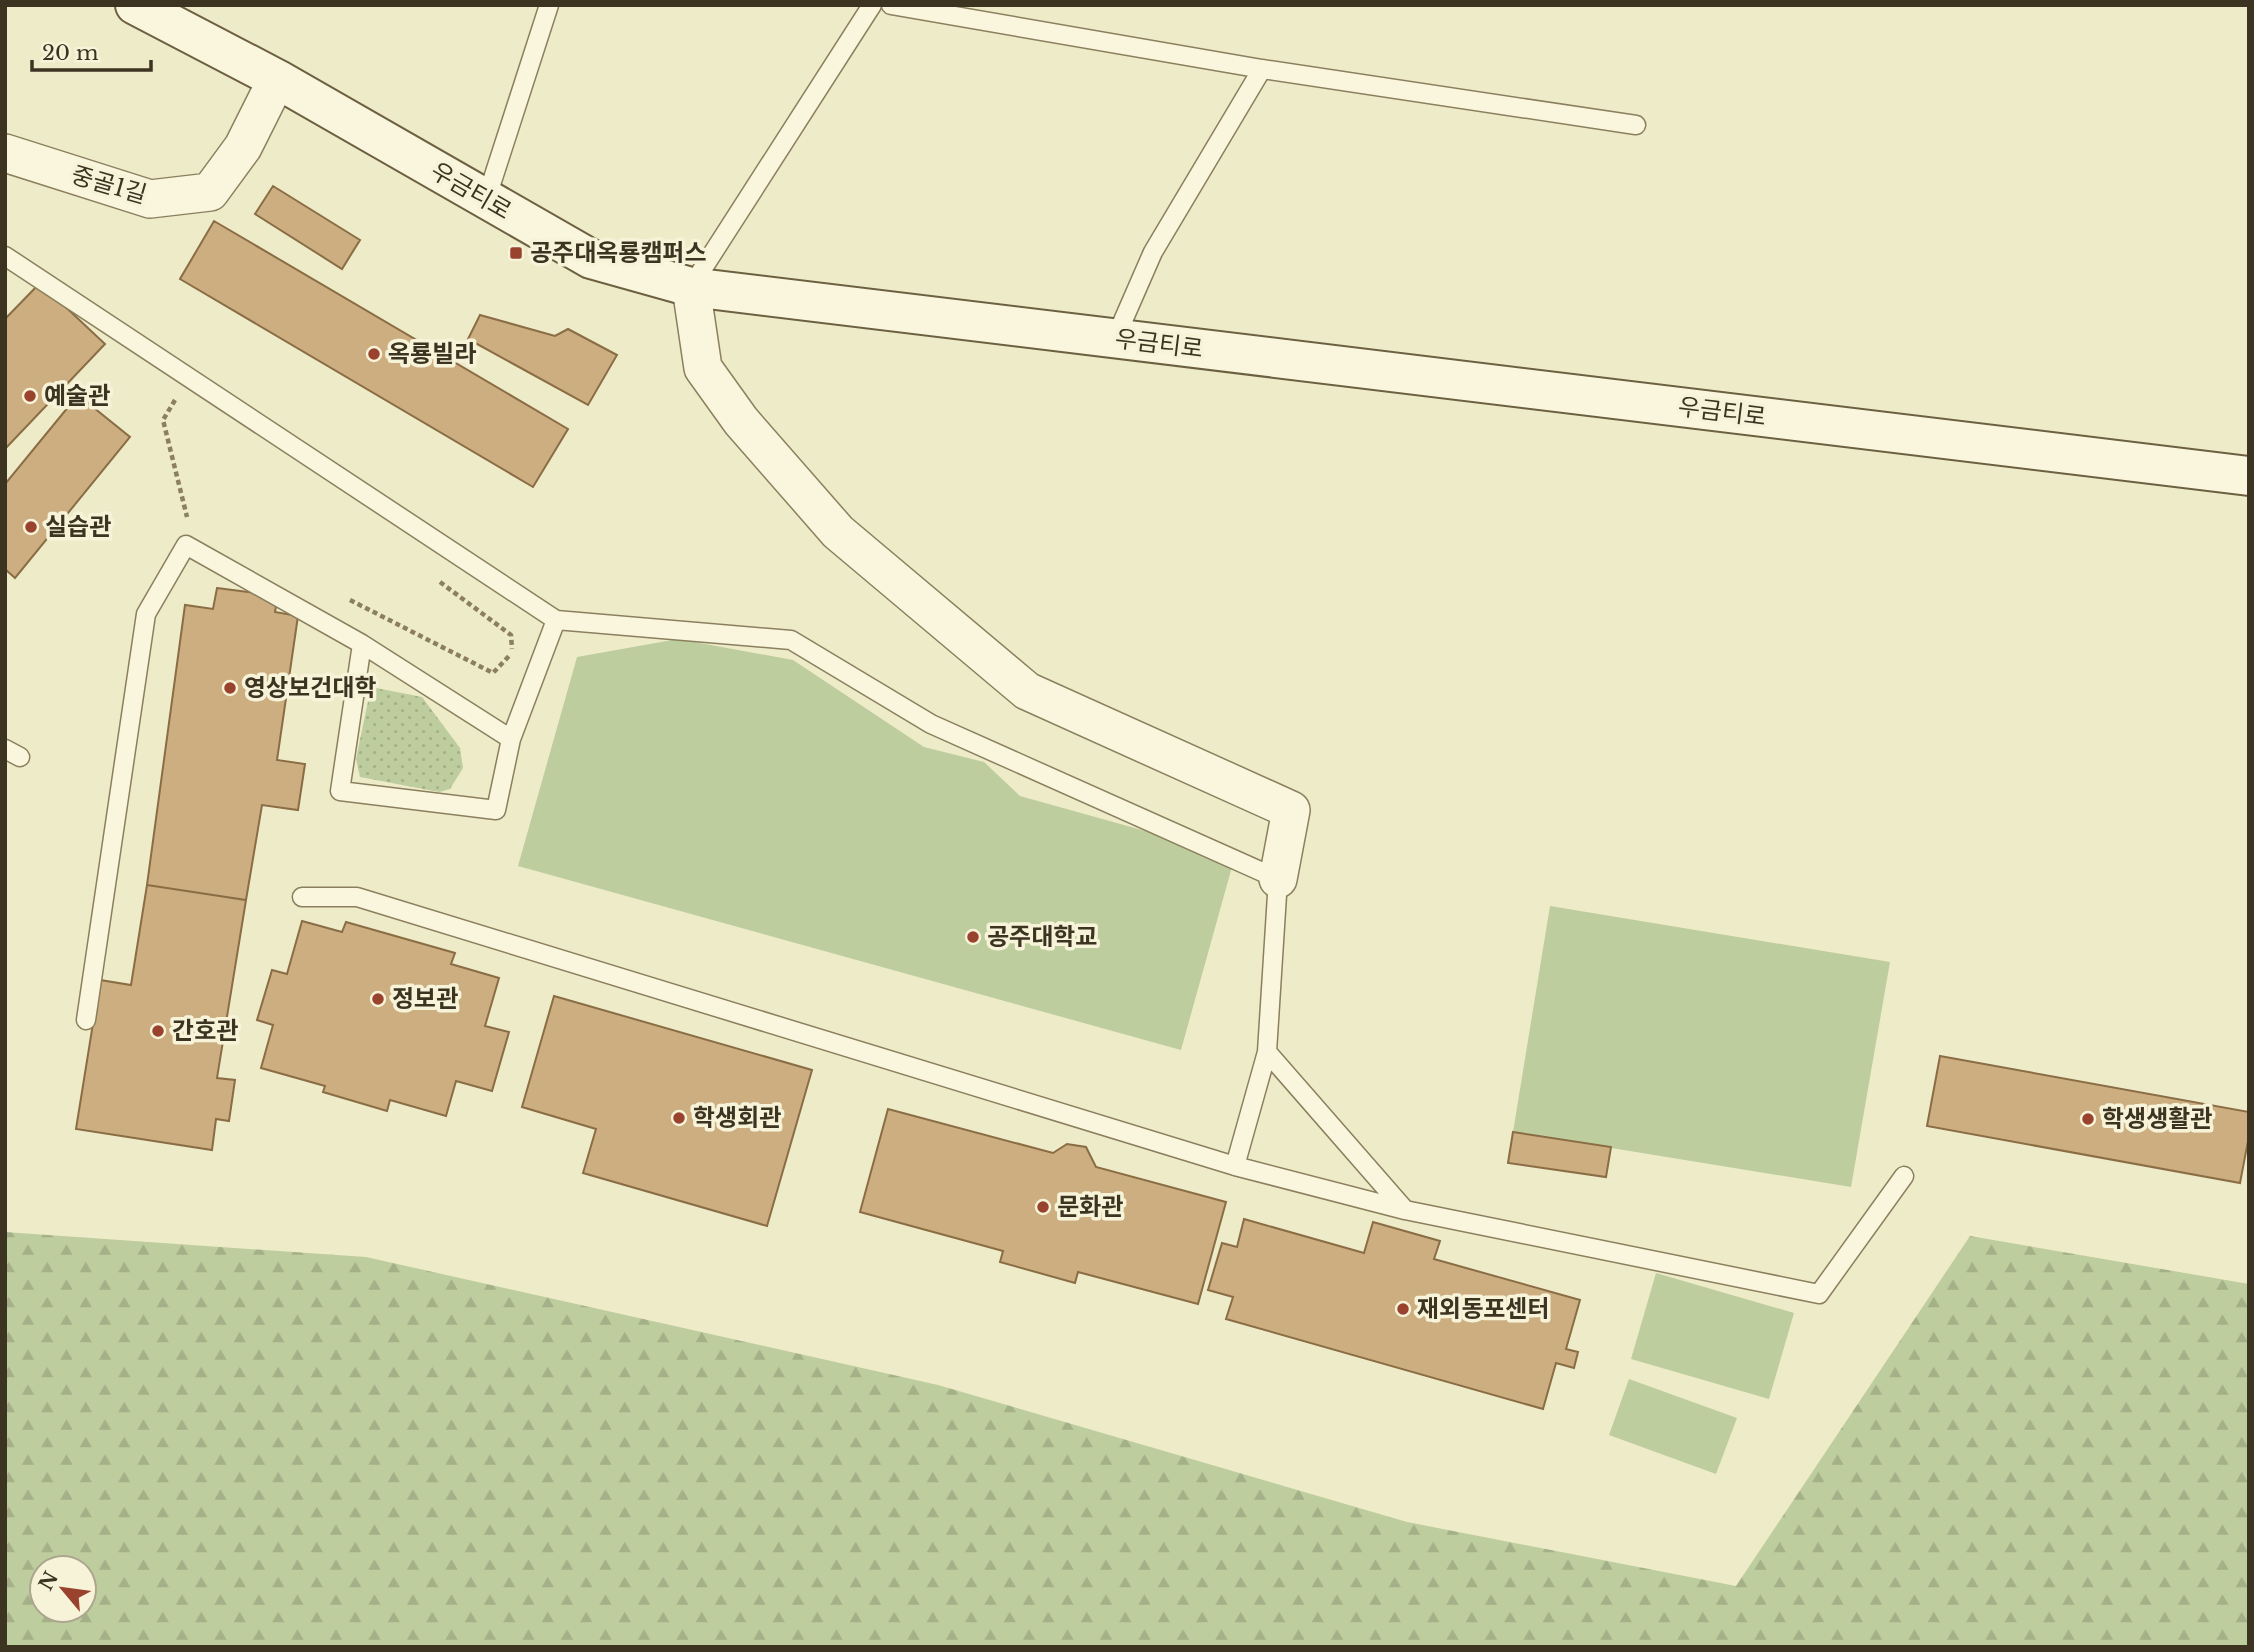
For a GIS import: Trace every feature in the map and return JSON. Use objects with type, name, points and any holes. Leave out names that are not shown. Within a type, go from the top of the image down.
[{"type":"main road","name":"우금티로","points":[[135,5],[277,79],[592,259],[691,287],[2249,476]]},
{"type":"street","name":"중골1길","points":[[5,153],[150,199],[210,192],[243,147],[277,79]]},
{"type":"street","points":[[691,287],[703,368],[741,421],[838,532],[1027,691],[1291,810],[1278,879]]},
{"type":"lane","points":[[486,200],[549,5]]},
{"type":"lane","points":[[691,287],[872,5]]},
{"type":"lane","points":[[891,5],[1262,69],[1636,125]]},
{"type":"lane","points":[[1115,339],[1153,252],[1262,69]]},
{"type":"lane","points":[[5,256],[556,620],[791,640],[931,724],[1278,879],[1267,1052],[1235,1166]]},
{"type":"lane","points":[[86,1020],[146,614],[186,545],[362,644],[511,739]]},
{"type":"lane","points":[[362,644],[340,791],[496,810],[511,739],[556,620]]},
{"type":"lane","points":[[302,897],[357,897],[1235,1166],[1405,1210],[1819,1294],[1904,1176]]},
{"type":"lane","points":[[1267,1052],[1405,1210]]},
{"type":"path","points":[[163,420],[184,515]]},
{"type":"green space","points":[[678,639],[793,660],[924,747],[984,762],[1020,796],[1235,856],[1181,1050],[518,866],[577,657]]},
{"type":"green space","points":[[371,687],[422,697],[460,748],[463,768],[450,789],[439,792],[360,777],[356,759]]},
{"type":"green space","points":[[1550,906],[1890,962],[1851,1187],[1513,1132]]},
{"type":"green space","points":[[5,1232],[366,1257],[938,1385],[1407,1522],[1736,1586],[1970,1236],[2249,1284],[2249,1647],[5,1647]]},
{"type":"green space","points":[[1656,1273],[1794,1313],[1769,1399],[1631,1359]]},
{"type":"green space","points":[[1629,1379],[1737,1418],[1716,1474],[1609,1435]]},
{"type":"building","points":[[273,186],[360,240],[342,269],[255,214]]},
{"type":"building","name":"옥룡빌라","points":[[214,221],[568,429],[533,487],[180,279]]},
{"type":"building","name":"예술관","points":[[40,283],[105,344],[5,449],[5,319]]},
{"type":"building","points":[[480,315],[555,336],[568,329],[617,355],[588,405],[468,339]]},
{"type":"building","name":"실습관","points":[[78,395],[130,437],[15,578],[5,569],[5,484]]},
{"type":"building","name":"영상보건대학","points":[[217,588],[278,596],[275,612],[298,616],[277,760],[305,764],[298,810],[262,805],[246,900],[147,885],[185,605],[213,609]]},
{"type":"building","name":"간호관","points":[[147,885],[246,900],[217,1078],[235,1080],[229,1121],[216,1119],[212,1150],[76,1129],[100,980],[131,985]]},
{"type":"building","name":"정보관","points":[[302,921],[342,932],[346,922],[455,953],[451,964],[499,978],[485,1026],[509,1032],[492,1091],[456,1081],[446,1116],[390,1100],[387,1111],[323,1092],[325,1086],[261,1068],[273,1025],[257,1020],[272,970],[287,974]]},
{"type":"building","name":"학생회관","points":[[554,996],[812,1070],[767,1226],[583,1173],[596,1129],[522,1107]]},
{"type":"building","name":"학생생활관","points":[[1940,1056],[2249,1112],[2249,1136],[2240,1183],[1927,1126]]},
{"type":"building","name":"문화관","points":[[888,1109],[1053,1153],[1067,1144],[1086,1147],[1096,1167],[1226,1202],[1198,1304],[1078,1272],[1075,1283],[1000,1262],[1003,1251],[860,1212]]},
{"type":"building","points":[[1513,1132],[1611,1147],[1606,1177],[1508,1163]]},
{"type":"building","name":"재외동포센터","points":[[1244,1219],[1364,1253],[1373,1222],[1440,1241],[1434,1259],[1580,1300],[1566,1349],[1578,1352],[1574,1368],[1556,1363],[1543,1409],[1226,1319],[1233,1297],[1208,1290],[1222,1243],[1237,1247]]},
{"type":"place","name":"공주대옥룡캠퍼스","points":[[516,253]]},
{"type":"place","name":"옥룡빌라","points":[[374,354]]},
{"type":"place","name":"예술관","points":[[30,396]]},
{"type":"place","name":"실습관","points":[[31,527]]},
{"type":"place","name":"영상보건대학","points":[[230,688]]},
{"type":"place","name":"공주대학교","points":[[973,937]]},
{"type":"place","name":"정보관","points":[[378,999]]},
{"type":"place","name":"간호관","points":[[158,1031]]},
{"type":"place","name":"학생회관","points":[[679,1118]]},
{"type":"place","name":"학생생활관","points":[[2088,1119]]},
{"type":"place","name":"문화관","points":[[1043,1207]]},
{"type":"place","name":"재외동포센터","points":[[1403,1309]]}]
